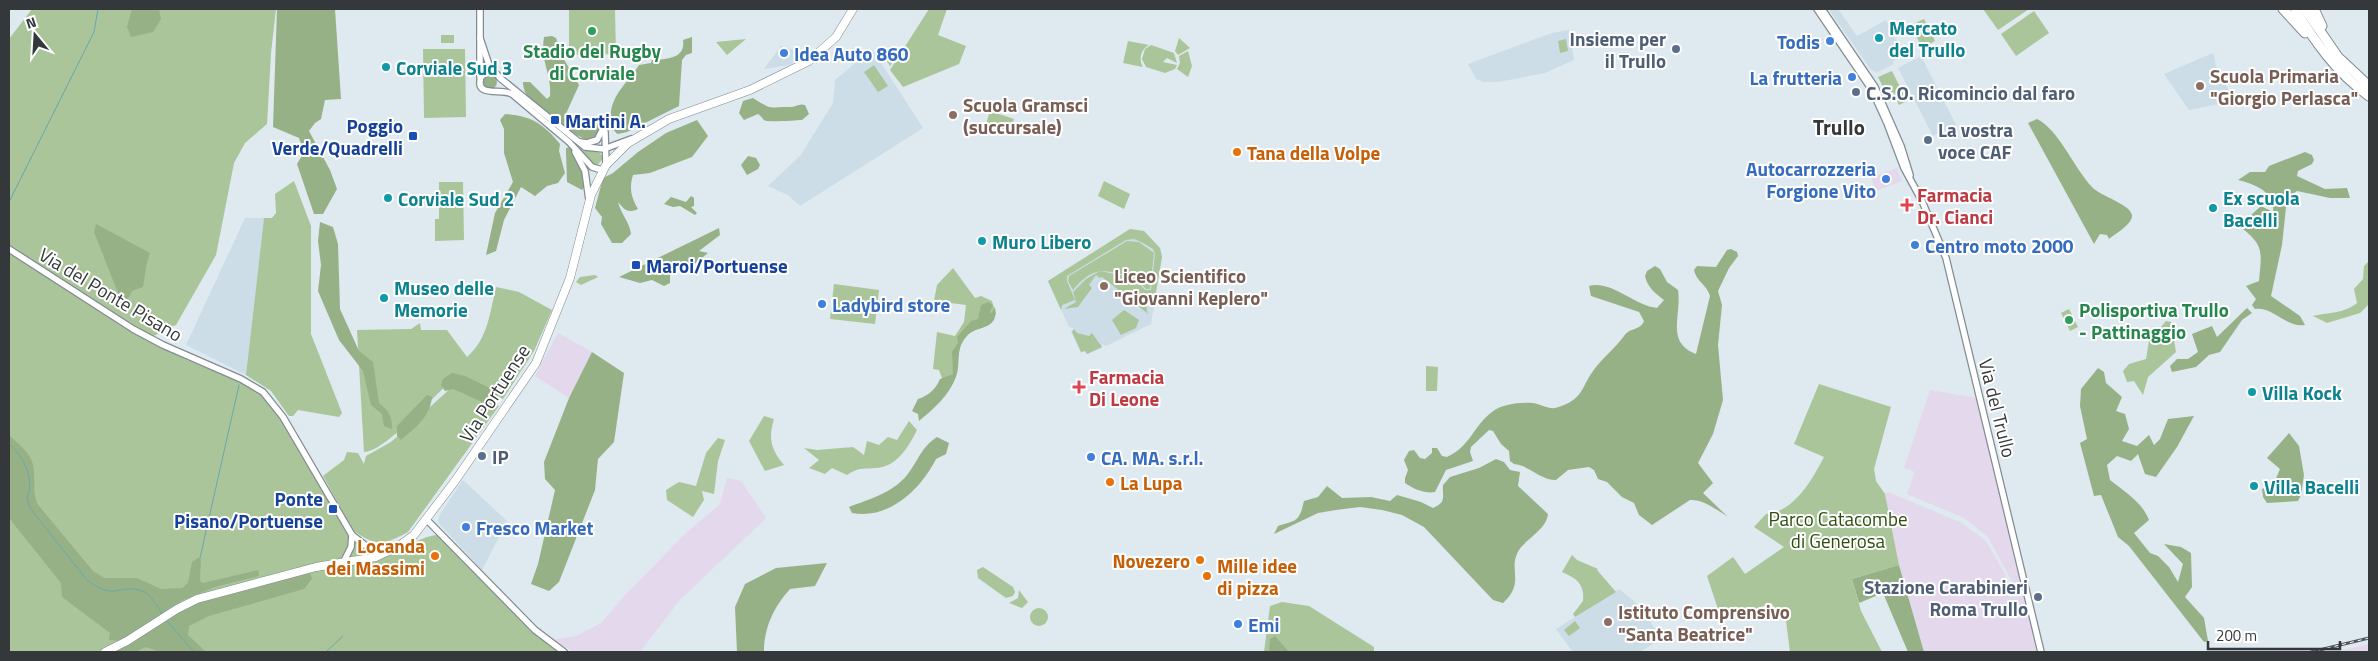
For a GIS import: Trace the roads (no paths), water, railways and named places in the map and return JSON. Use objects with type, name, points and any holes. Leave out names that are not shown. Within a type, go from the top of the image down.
[{"type":"highway","points":[[2283,9],[2347,78],[2369,96]]},
{"type":"highway","points":[[2295,9],[2316,43]]},
{"type":"highway","points":[[2305,9],[2345,65],[2369,86]]},
{"type":"highway","points":[[2314,9],[2331,47]]},
{"type":"main road","name":"Via Portuense","points":[[104,652],[157,623],[197,598],[224,590],[376,557],[409,539],[427,520],[536,363],[570,278],[589,200],[604,167],[622,148],[640,135],[678,115],[753,89],[806,63],[823,51],[836,37],[853,9]]},
{"type":"street","points":[[480,9],[480,80],[483,90],[489,92],[504,91],[512,94],[568,142],[593,167],[604,167],[605,125],[600,137],[595,141],[584,144],[576,140]]},
{"type":"street","name":"Via del Trullo","points":[[1817,9],[1870,86],[1887,123],[1904,168],[1936,232],[1952,277],[2041,652]]},
{"type":"street","name":"Via del Trullo","points":[[1822,9],[1875,87],[1901,146],[1910,177]]},
{"type":"street","points":[[480,38],[486,59],[495,73],[588,148],[604,149],[640,135]]},
{"type":"street","points":[[480,80],[487,72],[495,73]]},
{"type":"street","points":[[495,92],[500,84],[500,78]]},
{"type":"street","points":[[568,142],[584,166],[589,200]]},
{"type":"street","name":"Via del Ponte Pisano","points":[[9,249],[134,329],[178,352],[241,379],[263,392],[280,412],[352,535],[366,546],[390,551]]},
{"type":"street","points":[[427,520],[535,630],[564,652]]},
{"type":"street","points":[[343,563],[351,548],[352,535]]},
{"type":"waterway","points":[[9,202],[94,32],[98,9]]},
{"type":"waterway","points":[[200,558],[239,385]]},
{"type":"waterway","points":[[9,444],[19,455],[27,469],[30,484],[27,498],[30,508],[86,579],[104,590],[131,589],[146,593],[163,615]]},
{"type":"waterway","points":[[167,621],[194,652]]},
{"type":"waterway","points":[[326,652],[343,636]]},
{"type":"railway","points":[[2311,652],[2369,638]]},
{"type":"place","name":"Stadio del Rugby di Corviale","points":[[592,31]]},
{"type":"place","name":"Mercato del Trullo","points":[[1879,38]]},
{"type":"place","name":"Todis","points":[[1830,41]]},
{"type":"place","name":"Insieme per il Trullo","points":[[1676,49]]},
{"type":"place","name":"Idea Auto 860","points":[[784,53]]},
{"type":"place","name":"Corviale Sud 3","points":[[386,67]]},
{"type":"place","name":"La frutteria","points":[[1852,77]]},
{"type":"place","name":"Scuola Primaria \"Giorgio Perlasca\"","points":[[2200,86]]},
{"type":"place","name":"C.S.O. Ricomincio dal faro","points":[[1856,92]]},
{"type":"place","name":"Scuola Gramsci (succursale)","points":[[953,115]]},
{"type":"place","name":"Martini A.","points":[[555,120]]},
{"type":"place","name":"Poggio Verde/Quadrelli","points":[[413,136]]},
{"type":"place","name":"La vostra voce CAF","points":[[1928,140]]},
{"type":"place","name":"Tana della Volpe","points":[[1237,152]]},
{"type":"place","name":"Autocarrozzeria Forgione Vito","points":[[1886,179]]},
{"type":"place","name":"Corviale Sud 2","points":[[388,198]]},
{"type":"place","name":"Farmacia Dr. Cianci","points":[[1907,205]]},
{"type":"place","name":"Ex scuola Bacelli","points":[[2213,208]]},
{"type":"place","name":"Muro Libero","points":[[982,241]]},
{"type":"place","name":"Centro moto 2000","points":[[1915,245]]},
{"type":"place","name":"Maroi/Portuense","points":[[636,265]]},
{"type":"place","name":"Liceo Scientifico \"Giovanni Keplero\"","points":[[1104,286]]},
{"type":"place","name":"Museo delle Memorie","points":[[384,298]]},
{"type":"place","name":"Ladybird store","points":[[822,304]]},
{"type":"place","name":"Polisportiva Trullo - Pattinaggio","points":[[2069,320]]},
{"type":"place","name":"Farmacia Di Leone","points":[[1079,387]]},
{"type":"place","name":"Villa Kock","points":[[2252,392]]},
{"type":"place","name":"IP","points":[[482,456]]},
{"type":"place","name":"CA. MA. s.r.l.","points":[[1091,457]]},
{"type":"place","name":"La Lupa","points":[[1110,482]]},
{"type":"place","name":"Villa Bacelli","points":[[2254,486]]},
{"type":"place","name":"Ponte Pisano/Portuense","points":[[333,509]]},
{"type":"place","name":"Fresco Market","points":[[466,527]]},
{"type":"place","name":"Locanda dei Massimi","points":[[435,556]]},
{"type":"place","name":"Novezero","points":[[1200,560]]},
{"type":"place","name":"Mille idee di pizza","points":[[1207,576]]},
{"type":"place","name":"Stazione Carabinieri Roma Trullo","points":[[2038,597]]},
{"type":"place","name":"Istituto Comprensivo \"Santa Beatrice\"","points":[[1608,622]]},
{"type":"place","name":"Emi","points":[[1238,624]]},
{"type":"district","name":"Trullo","points":[[1839,127]]},
{"type":"park label","name":"Parco Catacombe di Generosa","points":[[1838,529]]}]
